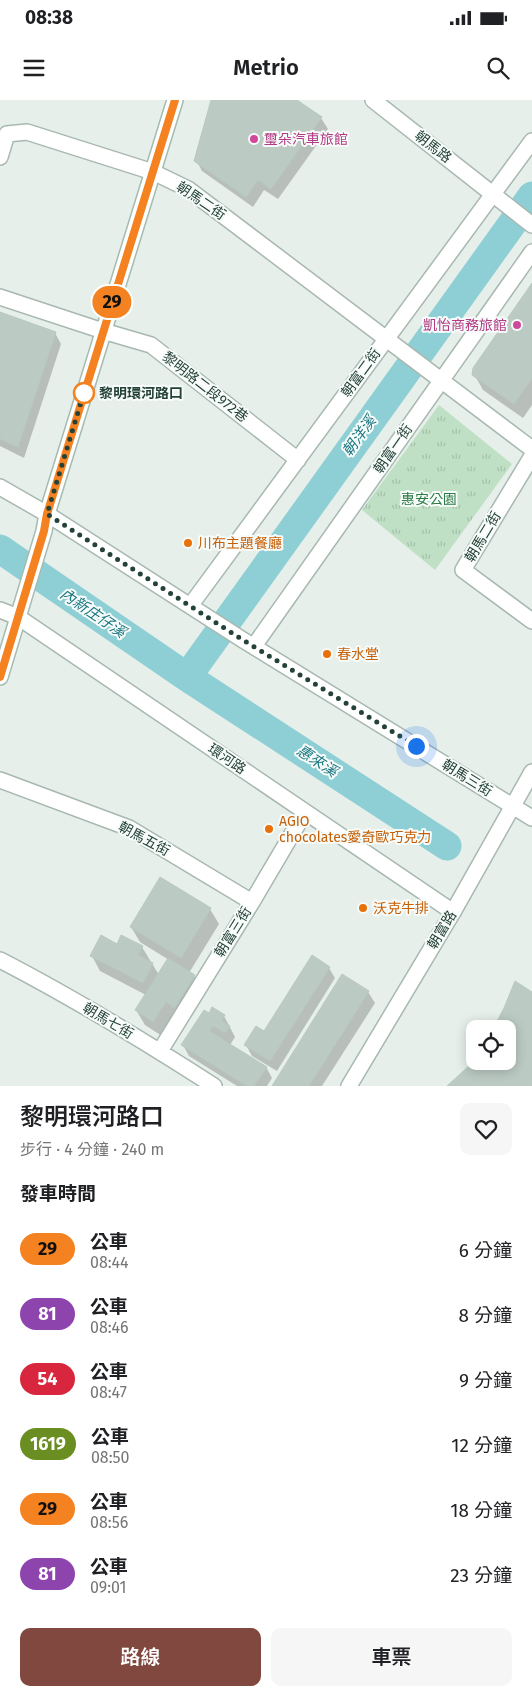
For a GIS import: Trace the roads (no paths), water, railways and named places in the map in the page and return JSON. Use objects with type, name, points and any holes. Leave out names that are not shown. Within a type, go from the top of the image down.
[{"type":"street","points":[[0,677],[44,531],[47,514],[175,100]]},
{"type":"street","name":"朝馬路","points":[[373,100],[532,225]]},
{"type":"street","name":"朝馬二街","points":[[0,157],[7,134],[27,132],[153,172],[188,189],[441,381]]},
{"type":"street","name":"朝富二街","points":[[195,609],[298,460],[532,141]]},
{"type":"street","name":"朝富一街","points":[[249,643],[441,381],[532,252]]},
{"type":"street","points":[[0,297],[103,331]]},
{"type":"street","name":"黎明路二段972巷","points":[[103,331],[151,345],[298,460]]},
{"type":"street","points":[[441,381],[532,449]]},
{"type":"street","name":"朝馬二街","points":[[532,456],[463,570],[532,621]]},
{"type":"street","points":[[0,488],[47,514],[195,609]]},
{"type":"street","name":"朝馬三街","points":[[195,609],[532,818]]},
{"type":"street","name":"環河路","points":[[0,610],[19,612],[305,812],[453,912]]},
{"type":"street","name":"朝富路","points":[[349,1086],[453,912],[532,772]]},
{"type":"street","name":"朝馬五街","points":[[0,780],[129,828],[252,902]]},
{"type":"street","name":"朝富三街","points":[[160,1051],[305,812]]},
{"type":"street","name":"朝馬七街","points":[[0,960],[46,984],[160,1051],[214,1086]]},
{"type":"waterway","name":"朝洋溪","points":[[187,677],[532,196]]},
{"type":"waterway","name":"惠來溪","points":[[0,549],[187,677],[447,846]]},
{"type":"place","name":"璽朵汽車旅館","points":[[254,139]]},
{"type":"place","name":"凱怡商務旅館","points":[[517,325]]},
{"type":"place","name":"黎明環河路口","points":[[84,393]]},
{"type":"place","name":"川布主題餐廳","points":[[188,543]]},
{"type":"place","name":"春水堂","points":[[327,654]]},
{"type":"place","name":"AGIO chocolates愛奇歐巧克力","points":[[269,829]]},
{"type":"place","name":"沃克牛排","points":[[363,908]]},
{"type":"park label","name":"惠安公園","points":[[429,499]]},
{"type":"water label","name":"內新庄仔溪","points":[[93,613]]}]
